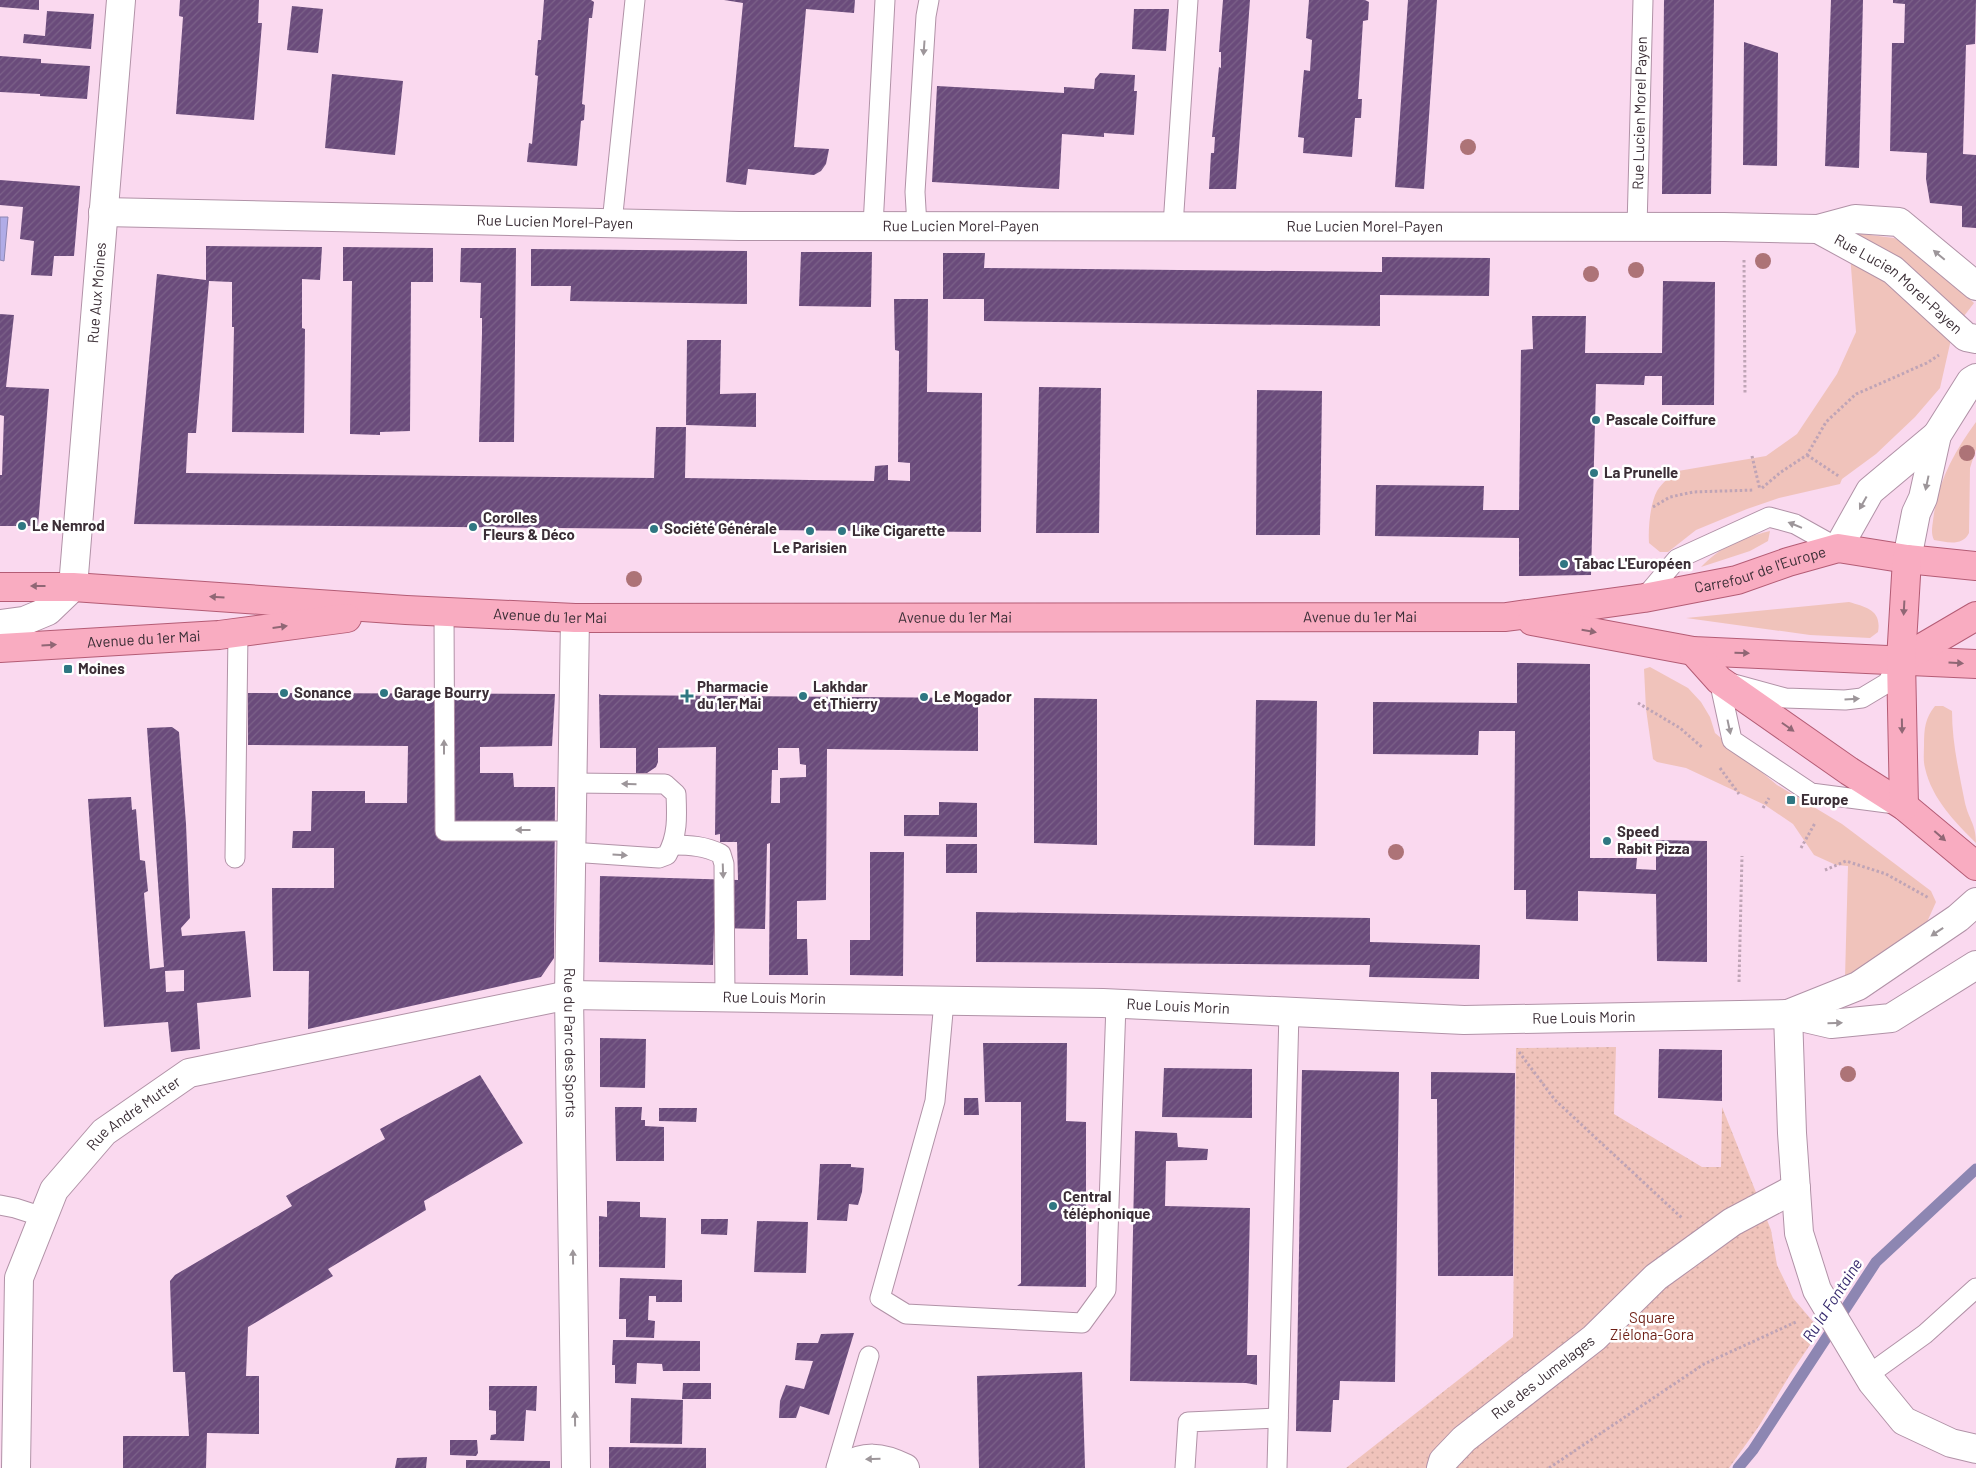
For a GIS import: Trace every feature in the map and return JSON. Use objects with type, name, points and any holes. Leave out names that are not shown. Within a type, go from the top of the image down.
[{"type":"main road","name":"Carrefour de l'Europe","points":[[1644,598],[1737,580],[1788,562],[1838,548],[1907,559],[1976,566]]},
{"type":"main road","points":[[1904,806],[1901,660],[1907,559]]},
{"type":"main road","name":"Avenue du 1er Mai","points":[[0,587],[73,587],[406,610],[575,618],[1506,617],[1644,598]]},
{"type":"main road","name":"Avenue du 1er Mai","points":[[0,648],[219,636],[406,610]]},
{"type":"main road","points":[[1901,660],[1976,616]]},
{"type":"main road","name":"Avenue du 1er Mai","points":[[1506,617],[1693,651]]},
{"type":"main road","points":[[1693,651],[1976,664]]},
{"type":"main road","points":[[1693,651],[1719,680],[1848,771],[1904,806],[1976,866]]},
{"type":"street","name":"Rue Aux Moines","points":[[73,587],[121,0]]},
{"type":"street","name":"Rue Lucien Morel-Payen","points":[[103,212],[612,223],[873,226],[1818,229],[1855,218],[1899,222],[1976,286]]},
{"type":"street","name":"Rue Lucien Morel-Payen","points":[[1818,229],[1893,270],[1966,337],[1976,339]]},
{"type":"street","points":[[1838,548],[1870,490],[1937,435],[1971,381],[1976,378]]},
{"type":"street","points":[[1907,559],[1916,512],[1923,498],[1937,435]]},
{"type":"street","points":[[0,624],[24,621],[48,610],[73,587]]},
{"type":"street","name":"Rue du Parc des Sports","points":[[575,618],[569,995],[576,1468]]},
{"type":"street","name":"Rue Louis Morin","points":[[1788,1014],[1858,986],[1958,918],[1976,902]]},
{"type":"street","name":"Rue Louis Morin","points":[[569,995],[1116,1004],[1464,1020],[1788,1014],[1831,1024],[1890,1018],[1976,966]]},
{"type":"street","name":"Rue André Mutter","points":[[16,1468],[19,1278],[54,1190],[104,1132],[189,1073],[569,995]]},
{"type":"street","points":[[1788,1014],[1799,1233],[1818,1290],[1872,1382],[1904,1421],[1951,1443],[1976,1449]]},
{"type":"street","name":"Rue des Jumelages","points":[[1441,1468],[1444,1461],[1464,1439],[1594,1338],[1656,1277],[1732,1222],[1796,1188]]},
{"type":"street","points":[[841,1468],[856,1460],[881,1458],[905,1468]]},
{"type":"lane","points":[[612,223],[635,0]]},
{"type":"lane","points":[[873,226],[885,0]]},
{"type":"lane","points":[[917,226],[915,192],[926,16],[929,0]]},
{"type":"lane","points":[[1173,226],[1188,0]]},
{"type":"lane","name":"Rue Lucien Morel Payen","points":[[1636,227],[1643,0]]},
{"type":"lane","points":[[1644,598],[1677,559],[1769,517],[1795,524],[1838,548]]},
{"type":"lane","points":[[444,612],[444,831],[571,841],[659,858],[667,855],[673,845],[678,819],[676,794],[666,784],[572,782]]},
{"type":"lane","points":[[234,858],[238,633]]},
{"type":"lane","points":[[1901,660],[1887,683],[1862,698],[1845,700],[1784,698],[1719,680],[1732,740],[1811,793],[1904,806]]},
{"type":"lane","points":[[673,845],[710,849],[721,854],[724,864],[725,998]]},
{"type":"lane","points":[[944,1001],[935,1101],[880,1298],[906,1314],[1082,1323],[1106,1290],[1116,1004]]},
{"type":"lane","points":[[1277,1468],[1288,1012]]},
{"type":"lane","points":[[0,1205],[43,1217]]},
{"type":"lane","points":[[1868,1375],[1925,1334],[1976,1288]]},
{"type":"lane","points":[[836,1468],[869,1356]]},
{"type":"lane","points":[[1186,1468],[1188,1422],[1278,1418]]},
{"type":"path","points":[[1744,256],[1744,394]]},
{"type":"path","points":[[1653,507],[1670,497],[1694,492],[1760,490],[1782,472],[1808,455],[1826,422],[1856,394],[1927,363],[1944,352]]},
{"type":"path","points":[[1808,455],[1842,479]]},
{"type":"path","points":[[1638,704],[1680,728],[1706,750]]},
{"type":"path","points":[[1718,766],[1739,794]]},
{"type":"path","points":[[1738,987],[1742,856]]},
{"type":"path","points":[[1825,870],[1846,861],[1886,874],[1936,902]]},
{"type":"path","points":[[1516,1019],[1516,1048],[1555,1100],[1706,1241]]},
{"type":"path","points":[[1549,1468],[1704,1364],[1788,1327],[1827,1307]]},
{"type":"green space","points":[[1854,233],[1894,238],[1916,250],[1974,303],[1961,320],[1894,255]]},
{"type":"green space","points":[[1850,254],[1888,275],[1952,335],[1940,388],[1915,417],[1876,454],[1842,479],[1840,484],[1779,498],[1747,509],[1696,530],[1668,552],[1660,552],[1649,543],[1649,531],[1653,503],[1657,491],[1664,482],[1678,471],[1766,456],[1797,434],[1837,374],[1856,332]]},
{"type":"green space","points":[[1976,422],[1976,449],[1970,468],[1969,533],[1962,540],[1953,543],[1934,540],[1932,533],[1933,521],[1938,494],[1954,456]]},
{"type":"green space","points":[[1770,531],[1768,541],[1750,551],[1701,567],[1724,548]]},
{"type":"green space","points":[[1849,602],[1867,608],[1875,614],[1879,625],[1878,632],[1870,638],[1810,635],[1686,618]]},
{"type":"green space","points":[[1650,667],[1688,688],[1701,702],[1710,717],[1715,733],[1777,785],[1842,824],[1931,891],[1936,902],[1927,922],[1850,978],[1845,978],[1848,866],[1836,865],[1814,855],[1793,824],[1765,805],[1686,768],[1657,762],[1653,759],[1646,709],[1644,669]]},
{"type":"green space","points":[[1935,706],[1943,706],[1952,711],[1958,769],[1965,803],[1974,826],[1976,843],[1945,809],[1928,779],[1924,762],[1924,734],[1927,719]]},
{"type":"green space","name":"Square Ziélona-Gora","points":[[1616,1047],[1614,1114],[1702,1167],[1721,1167],[1722,1107],[1771,1230],[1777,1265],[1793,1298],[1820,1330],[1759,1426],[1729,1468],[1346,1468],[1513,1337],[1516,1048]]},
{"type":"shaded area","points":[[0,217],[8,217],[4,261],[0,260]]},
{"type":"building","points":[[0,0],[39,0],[39,10],[0,7]]},
{"type":"building","points":[[180,0],[259,0],[258,23],[262,23],[254,120],[176,114],[183,17],[179,16]]},
{"type":"building","points":[[544,0],[591,0],[594,2],[592,18],[589,18],[582,104],[585,105],[584,120],[581,121],[577,166],[527,162],[529,143],[532,144],[538,76],[535,75],[538,40],[541,40]]},
{"type":"building","points":[[724,0],[855,0],[854,13],[806,9],[794,147],[829,149],[826,164],[821,171],[814,175],[748,169],[746,185],[726,182],[743,3]]},
{"type":"building","points":[[1223,0],[1250,0],[1236,189],[1209,189],[1211,153],[1214,153],[1215,137],[1212,137],[1219,67],[1221,68],[1221,52],[1219,52]]},
{"type":"building","points":[[1309,0],[1365,0],[1369,2],[1368,20],[1363,21],[1358,99],[1362,99],[1361,118],[1355,118],[1352,157],[1303,153],[1304,138],[1298,137],[1304,70],[1310,71],[1312,40],[1306,38]]},
{"type":"building","points":[[1408,0],[1437,0],[1424,189],[1395,187]]},
{"type":"building","points":[[1664,0],[1714,0],[1711,194],[1662,194]]},
{"type":"building","points":[[1831,0],[1863,0],[1859,168],[1825,166]]},
{"type":"building","points":[[1893,0],[1976,0],[1975,44],[1966,45],[1963,154],[1976,155],[1976,228],[1962,227],[1962,206],[1930,203],[1926,179],[1927,153],[1890,151],[1892,43],[1904,43],[1905,4],[1893,3]]},
{"type":"building","points":[[292,6],[323,9],[318,53],[287,50]]},
{"type":"building","points":[[1134,9],[1169,9],[1166,51],[1132,49]]},
{"type":"building","points":[[47,11],[94,14],[91,49],[23,43],[24,34],[45,36]]},
{"type":"building","points":[[1744,42],[1778,53],[1777,166],[1743,165]]},
{"type":"building","points":[[0,56],[41,59],[41,63],[90,66],[87,99],[0,92]]},
{"type":"building","points":[[1100,73],[1135,75],[1134,91],[1137,91],[1134,135],[1104,133],[1104,137],[1062,134],[1059,189],[932,182],[937,86],[1064,93],[1064,87],[1094,89],[1095,79]]},
{"type":"building","points":[[332,74],[403,81],[395,155],[325,148]]},
{"type":"building","points":[[0,180],[80,186],[74,256],[54,256],[52,276],[31,275],[34,241],[20,239],[23,207],[0,205]]},
{"type":"building","points":[[206,246],[322,247],[320,280],[302,279],[302,328],[305,329],[304,433],[232,432],[234,327],[232,327],[232,282],[209,281],[196,433],[188,433],[186,473],[654,478],[656,427],[686,427],[685,478],[874,481],[875,466],[888,465],[888,480],[910,481],[910,463],[898,462],[899,351],[895,350],[894,299],[928,299],[927,392],[982,393],[981,532],[134,524],[157,274],[206,280]]},
{"type":"building","points":[[343,247],[433,248],[433,282],[411,282],[410,431],[380,432],[380,435],[350,434],[352,281],[343,281]]},
{"type":"building","points":[[461,248],[516,248],[514,442],[479,442],[482,333],[482,318],[480,318],[481,283],[460,282]]},
{"type":"building","points":[[531,249],[747,251],[747,304],[570,301],[571,286],[531,286]]},
{"type":"building","points":[[801,252],[872,252],[871,307],[799,306]]},
{"type":"building","points":[[943,253],[985,253],[984,268],[1382,272],[1382,257],[1490,258],[1489,296],[1380,295],[1380,326],[984,321],[984,299],[943,299]]},
{"type":"building","points":[[1663,281],[1715,282],[1714,405],[1662,405],[1662,376],[1645,376],[1644,385],[1596,384],[1591,575],[1519,576],[1519,538],[1375,536],[1376,485],[1484,486],[1483,510],[1519,510],[1521,350],[1533,349],[1532,316],[1586,316],[1585,353],[1662,353]]},
{"type":"building","points":[[0,314],[14,315],[6,387],[49,389],[38,526],[0,526],[0,475],[2,475],[4,416],[0,415]]},
{"type":"building","points":[[687,340],[721,340],[720,394],[756,393],[756,427],[686,425]]},
{"type":"building","points":[[1039,387],[1101,388],[1099,533],[1036,533]]},
{"type":"building","points":[[1257,390],[1322,391],[1320,535],[1256,535]]},
{"type":"building","points":[[1517,663],[1590,664],[1590,858],[1637,858],[1636,869],[1656,870],[1656,840],[1707,841],[1707,962],[1657,961],[1656,894],[1578,891],[1578,921],[1526,919],[1526,890],[1514,890],[1515,731],[1479,731],[1478,755],[1373,754],[1373,702],[1517,703]]},
{"type":"building","points":[[248,693],[555,694],[552,746],[480,747],[480,773],[513,773],[514,787],[555,787],[554,958],[541,977],[308,1029],[309,971],[273,971],[272,888],[334,888],[334,848],[292,848],[293,831],[311,831],[312,791],[365,791],[365,803],[407,803],[408,746],[248,745]]},
{"type":"building","points":[[599,694],[978,698],[978,751],[827,749],[826,900],[797,901],[797,939],[807,939],[808,975],[769,975],[770,843],[767,844],[765,929],[714,928],[713,965],[599,962],[600,876],[738,880],[737,842],[720,842],[720,834],[715,835],[716,747],[658,748],[656,767],[647,773],[636,773],[636,748],[600,748]],"holes":[[[778,748],[799,748],[800,764],[806,765],[806,777],[780,778],[780,803],[771,803],[772,770],[778,770]]]},
{"type":"building","points":[[1034,698],[1097,699],[1097,845],[1034,843]]},
{"type":"building","points":[[1256,700],[1317,701],[1315,846],[1254,845]]},
{"type":"building","points":[[172,727],[179,732],[186,824],[190,918],[181,928],[182,936],[245,931],[251,997],[197,1003],[200,1049],[171,1052],[168,1022],[104,1027],[88,799],[131,797],[132,810],[136,809],[140,860],[145,861],[148,891],[144,893],[150,969],[164,967],[147,728]],"holes":[[[184,970],[184,991],[166,992],[165,971]]]},
{"type":"building","points":[[939,802],[977,803],[977,837],[904,836],[904,815],[939,815]]},
{"type":"building","points":[[946,844],[977,844],[977,873],[946,873]]},
{"type":"building","points":[[870,852],[904,852],[903,976],[850,975],[850,940],[870,940]]},
{"type":"building","points":[[976,912],[1370,918],[1370,942],[1480,945],[1479,979],[1369,977],[1370,965],[976,962]]},
{"type":"building","points":[[600,1038],[646,1039],[645,1088],[600,1087]]},
{"type":"building","name":"Central téléphonique","points":[[983,1043],[1067,1043],[1066,1121],[1086,1122],[1086,1287],[1017,1286],[1021,1283],[1021,1102],[985,1102]]},
{"type":"building","points":[[1659,1049],[1722,1050],[1722,1101],[1658,1098]]},
{"type":"building","points":[[1164,1068],[1252,1069],[1252,1118],[1162,1117]]},
{"type":"building","points":[[1302,1070],[1399,1072],[1395,1382],[1340,1381],[1339,1400],[1333,1400],[1331,1432],[1296,1431]]},
{"type":"building","points":[[1431,1072],[1515,1073],[1513,1276],[1438,1276],[1437,1099],[1431,1099]]},
{"type":"building","points":[[480,1075],[523,1143],[424,1201],[426,1210],[328,1269],[333,1276],[248,1327],[246,1376],[259,1376],[259,1434],[207,1433],[206,1468],[123,1468],[123,1436],[189,1436],[185,1372],[173,1372],[170,1281],[175,1275],[292,1206],[286,1196],[385,1139],[380,1129]]},
{"type":"building","points":[[964,1098],[978,1098],[979,1115],[964,1115]]},
{"type":"building","points":[[615,1107],[642,1107],[641,1120],[645,1120],[645,1126],[664,1127],[664,1161],[616,1161]]},
{"type":"building","points":[[659,1108],[697,1108],[696,1122],[659,1121]]},
{"type":"building","points":[[1135,1131],[1177,1133],[1178,1147],[1208,1149],[1207,1160],[1166,1161],[1165,1206],[1250,1208],[1247,1355],[1257,1355],[1257,1385],[1246,1383],[1130,1381]]},
{"type":"building","points":[[820,1164],[851,1164],[851,1167],[864,1168],[862,1192],[858,1205],[849,1204],[847,1221],[817,1220]]},
{"type":"building","points":[[607,1201],[640,1202],[640,1217],[666,1218],[665,1268],[599,1267],[599,1216],[607,1217]]},
{"type":"building","points":[[701,1219],[728,1219],[727,1235],[701,1234]]},
{"type":"building","points":[[757,1221],[808,1222],[806,1273],[754,1272]]},
{"type":"building","points":[[620,1278],[682,1280],[682,1302],[656,1302],[656,1296],[649,1296],[648,1320],[655,1321],[654,1338],[626,1337],[626,1319],[619,1319]]},
{"type":"building","points":[[854,1333],[829,1415],[800,1406],[796,1418],[779,1418],[780,1401],[786,1385],[804,1389],[813,1361],[795,1360],[797,1343],[818,1343],[821,1334]]},
{"type":"building","points":[[613,1340],[700,1341],[700,1371],[663,1371],[662,1364],[637,1363],[636,1384],[615,1383],[615,1365],[612,1365]]},
{"type":"building","points":[[1082,1372],[1085,1468],[979,1468],[977,1376]]},
{"type":"building","points":[[683,1383],[711,1383],[711,1399],[682,1399]]},
{"type":"building","points":[[489,1386],[537,1386],[536,1411],[526,1410],[524,1441],[490,1440],[491,1435],[496,1434],[496,1411],[489,1410]]},
{"type":"building","points":[[631,1398],[683,1400],[682,1444],[630,1443]]},
{"type":"building","points":[[450,1440],[477,1440],[478,1453],[476,1456],[450,1455]]},
{"type":"building","points":[[609,1447],[706,1448],[706,1468],[609,1468]]},
{"type":"building","points":[[427,1457],[426,1468],[395,1468],[397,1458]]},
{"type":"building","points":[[466,1460],[550,1461],[550,1468],[466,1468]]},
{"type":"waterway","name":"Ru la Fontaine","points":[[1738,1468],[1753,1450],[1876,1262],[1976,1169]]},
{"type":"place","name":"Pascale Coiffure","points":[[1596,420]]},
{"type":"place","name":"La Prunelle","points":[[1594,473]]},
{"type":"place","name":"Le Nemrod","points":[[22,526]]},
{"type":"place","name":"Corolles Fleurs & Déco","points":[[473,527]]},
{"type":"place","name":"Société Générale","points":[[654,529]]},
{"type":"place","name":"Le Parisien","points":[[810,531]]},
{"type":"place","name":"Like Cigarette","points":[[842,531]]},
{"type":"place","name":"Tabac L'Européen","points":[[1564,564]]},
{"type":"place","name":"Moines","points":[[68,669]]},
{"type":"place","name":"Sonance","points":[[284,693]]},
{"type":"place","name":"Garage Bourry","points":[[384,693]]},
{"type":"place","name":"Pharmacie du 1er Mai","points":[[687,696]]},
{"type":"place","name":"Lakhdar et Thierry","points":[[803,696]]},
{"type":"place","name":"Le Mogador","points":[[924,697]]},
{"type":"place","name":"Europe","points":[[1791,800]]},
{"type":"place","name":"Speed Rabit Pizza","points":[[1607,841]]},
{"type":"place","name":"Central téléphonique","points":[[1053,1206]]}]
